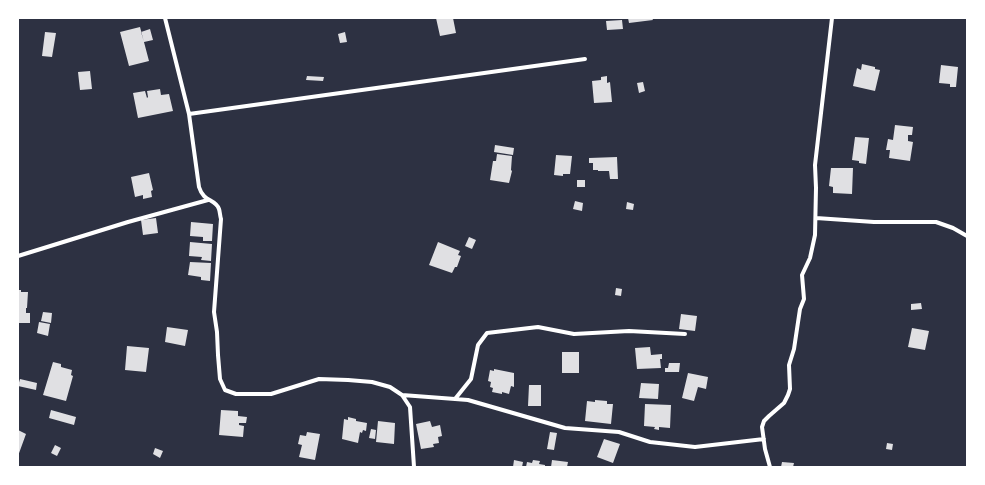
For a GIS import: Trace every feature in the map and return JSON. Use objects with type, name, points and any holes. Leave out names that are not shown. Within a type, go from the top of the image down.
[{"type":"street","points":[[165,18],[189,114],[201,195],[219,207],[221,219],[214,312],[217,332],[220,379],[225,390],[236,394],[270,394],[319,379],[348,380],[390,387],[402,395],[410,406],[414,467]]},
{"type":"street","points":[[770,467],[762,427],[764,421],[784,403],[790,389],[789,365],[794,349],[800,309],[804,299],[802,275],[810,258],[816,218],[815,165],[832,18]]},
{"type":"street","points":[[189,114],[585,59]]},
{"type":"street","points":[[18,256],[128,222],[208,200]]},
{"type":"street","points":[[816,218],[874,222],[936,222],[953,228],[967,236]]},
{"type":"street","points":[[455,399],[463,392],[471,379],[478,345],[487,333],[538,327],[574,334],[629,331],[685,334]]},
{"type":"street","points":[[402,395],[468,400],[565,428],[619,432],[650,442],[695,447],[764,439]]},
{"type":"building","points":[[436,18],[453,18],[456,33],[440,36]]},
{"type":"building","points":[[628,18],[652,18],[653,20],[629,23]]},
{"type":"building","points":[[622,20],[623,29],[607,30],[606,21]]},
{"type":"building","points":[[140,27],[149,61],[129,66],[120,32]]},
{"type":"building","points":[[150,29],[153,40],[144,42],[141,32]]},
{"type":"building","points":[[45,32],[56,33],[52,57],[42,56]]},
{"type":"building","points":[[345,32],[347,42],[340,43],[338,34]]},
{"type":"building","points":[[862,64],[875,67],[875,69],[880,70],[875,91],[853,86],[857,68],[861,70]]},
{"type":"building","points":[[941,65],[958,67],[956,87],[950,87],[950,84],[939,83]]},
{"type":"building","points":[[90,71],[92,89],[80,90],[78,72]]},
{"type":"building","points":[[307,76],[324,77],[323,81],[306,80]]},
{"type":"building","points":[[607,76],[607,83],[610,82],[612,102],[594,103],[592,81],[601,80],[601,77]]},
{"type":"building","points":[[643,82],[645,91],[639,93],[637,83]]},
{"type":"building","points":[[160,89],[161,95],[169,94],[173,111],[138,118],[133,93],[145,91],[147,98],[147,91]]},
{"type":"building","points":[[895,125],[913,127],[912,135],[908,135],[908,141],[913,142],[910,161],[889,158],[890,150],[886,150],[888,139],[893,140]]},
{"type":"building","points":[[855,137],[869,138],[866,164],[852,160]]},
{"type":"building","points":[[495,145],[514,148],[513,155],[494,152]]},
{"type":"building","points":[[497,154],[512,156],[512,171],[509,183],[490,180],[493,161],[496,161]]},
{"type":"building","points":[[556,155],[572,156],[570,174],[563,174],[563,176],[554,175]]},
{"type":"building","points":[[617,157],[618,179],[610,179],[609,171],[593,170],[593,163],[589,163],[589,158]]},
{"type":"building","points":[[831,168],[853,168],[852,194],[833,193],[833,187],[829,186]]},
{"type":"building","points":[[149,173],[153,190],[151,191],[152,197],[143,199],[143,195],[135,197],[131,177]]},
{"type":"building","points":[[577,180],[585,180],[585,187],[577,187]]},
{"type":"building","points":[[575,201],[583,203],[582,211],[573,209]]},
{"type":"building","points":[[627,202],[634,204],[633,210],[626,209]]},
{"type":"building","points":[[156,218],[158,233],[143,235],[141,220]]},
{"type":"building","points":[[191,222],[213,224],[212,241],[203,241],[203,237],[190,236]]},
{"type":"building","points":[[469,237],[476,240],[472,249],[465,246]]},
{"type":"building","points":[[190,242],[212,244],[211,261],[201,260],[202,257],[189,256]]},
{"type":"building","points":[[438,242],[460,251],[458,255],[461,256],[457,267],[455,267],[452,273],[429,265]]},
{"type":"building","points":[[190,262],[211,263],[210,281],[201,280],[201,277],[188,275]]},
{"type":"building","points":[[616,288],[622,289],[621,296],[615,295]]},
{"type":"building","points":[[18,290],[21,290],[21,292],[28,292],[26,313],[30,313],[30,323],[18,323]]},
{"type":"building","points":[[921,303],[922,309],[911,310],[911,304]]},
{"type":"building","points":[[43,312],[52,313],[51,323],[41,321]]},
{"type":"building","points":[[681,314],[697,316],[695,331],[679,329]]},
{"type":"building","points":[[39,322],[50,324],[48,336],[37,333]]},
{"type":"building","points":[[167,327],[188,330],[185,346],[165,342]]},
{"type":"building","points":[[912,328],[929,331],[925,350],[908,347]]},
{"type":"building","points":[[127,346],[149,348],[146,372],[125,370]]},
{"type":"building","points":[[650,347],[651,355],[662,354],[662,359],[660,359],[661,368],[637,369],[635,348]]},
{"type":"building","points":[[562,352],[579,352],[579,373],[562,373]]},
{"type":"building","points":[[53,362],[61,364],[61,367],[72,370],[71,375],[73,376],[66,401],[43,395]]},
{"type":"building","points":[[669,363],[680,363],[679,372],[665,372],[665,368],[668,368]]},
{"type":"building","points":[[494,369],[514,373],[514,387],[511,386],[509,394],[492,392],[493,388],[490,387],[491,382],[488,381],[490,370],[494,371]]},
{"type":"building","points":[[688,373],[708,377],[706,389],[698,387],[694,401],[682,398]]},
{"type":"building","points":[[20,379],[37,383],[36,390],[18,386]]},
{"type":"building","points":[[641,383],[659,384],[658,399],[639,398]]},
{"type":"building","points":[[529,385],[541,385],[541,406],[528,406]]},
{"type":"building","points":[[595,400],[607,401],[607,404],[613,404],[611,424],[585,421],[587,401],[595,402]]},
{"type":"building","points":[[645,404],[671,405],[670,428],[659,427],[659,430],[654,429],[655,427],[644,426]]},
{"type":"building","points":[[51,410],[76,417],[74,425],[49,418]]},
{"type":"building","points":[[221,410],[238,411],[238,416],[247,417],[246,423],[239,423],[239,425],[244,426],[243,437],[219,435]]},
{"type":"building","points":[[348,417],[356,419],[356,421],[367,423],[366,431],[363,430],[362,433],[360,432],[358,443],[342,439],[344,419],[348,420]]},
{"type":"building","points":[[378,421],[395,423],[394,444],[376,442]]},
{"type":"building","points":[[430,421],[432,427],[440,425],[442,436],[438,437],[439,443],[433,444],[434,447],[421,449],[416,424]]},
{"type":"building","points":[[371,429],[376,430],[375,439],[369,438]]},
{"type":"building","points":[[18,430],[26,434],[18,456]]},
{"type":"building","points":[[307,432],[320,434],[315,460],[299,457],[302,445],[298,444],[300,435],[306,436]]},
{"type":"building","points":[[550,432],[557,433],[554,450],[547,449]]},
{"type":"building","points":[[604,439],[620,444],[613,463],[597,457]]},
{"type":"building","points":[[887,443],[893,444],[892,450],[886,449]]},
{"type":"building","points":[[55,445],[61,448],[57,456],[51,453]]},
{"type":"building","points":[[155,448],[163,451],[160,458],[153,454]]},
{"type":"building","points":[[514,460],[523,462],[522,467],[513,467]]},
{"type":"building","points":[[533,460],[540,461],[539,464],[545,465],[545,467],[526,467],[527,462],[532,463]]},
{"type":"building","points":[[552,460],[568,462],[567,467],[551,467]]},
{"type":"building","points":[[782,462],[794,463],[793,467],[781,467]]}]
